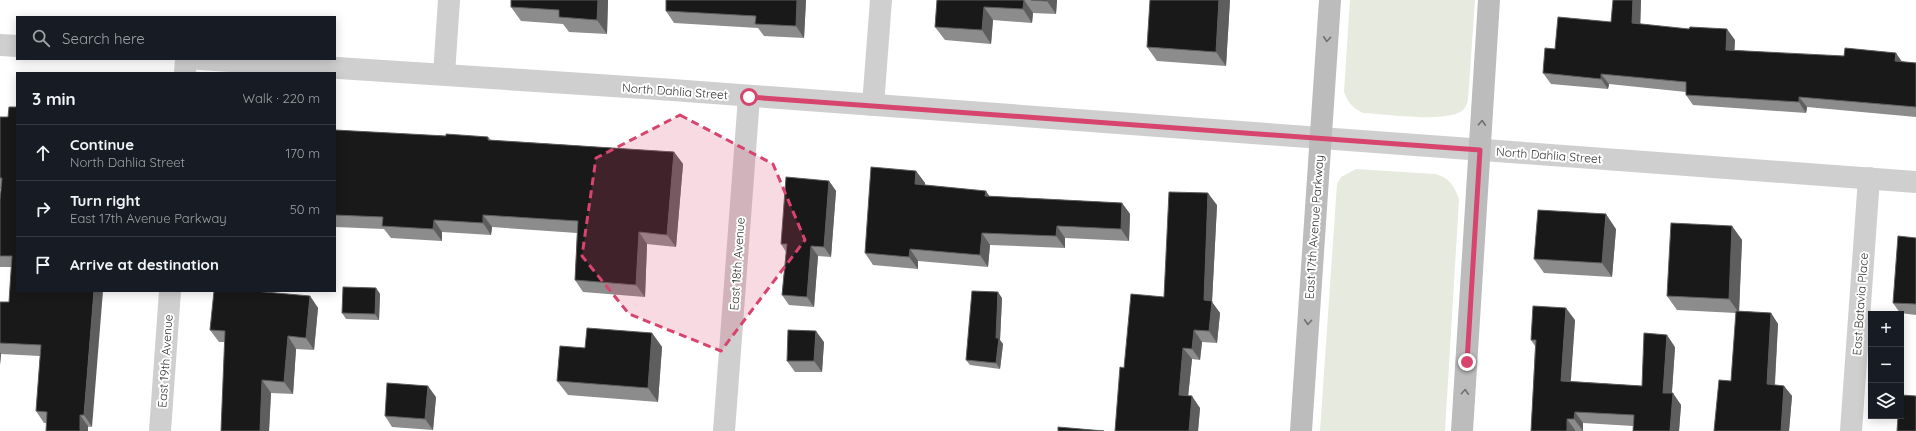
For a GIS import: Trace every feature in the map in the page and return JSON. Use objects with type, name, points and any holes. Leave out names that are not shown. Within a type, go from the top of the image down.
[{"type":"main road","name":"East 17th Avenue Parkway","points":[[1301,431],[1330,0]]},
{"type":"main road","points":[[1462,431],[1489,0]]},
{"type":"street","points":[[444,74],[449,0]]},
{"type":"street","points":[[873,105],[881,0]]},
{"type":"street","points":[[0,45],[16,46]]},
{"type":"street","points":[[185,72],[186,60]]},
{"type":"street","name":"North Dahlia Street","points":[[216,60],[444,74],[1320,137],[1916,182]]},
{"type":"street","name":"East 18th Avenue","points":[[724,431],[749,97]]},
{"type":"street","name":"East Batavia Place","points":[[1851,431],[1869,178]]},
{"type":"street","name":"East 19th Avenue","points":[[160,431],[170,292]]},
{"type":"highlighted area","points":[[680,115],[773,164],[805,240],[721,351],[629,314],[582,256],[596,158]]},
{"type":"shaded area","points":[[1350,0],[1475,0],[1468,100],[1463,110],[1454,115],[1442,117],[1414,117],[1363,113],[1351,105],[1344,92]]},
{"type":"shaded area","points":[[1356,169],[1440,175],[1451,183],[1459,200],[1445,431],[1320,431],[1337,184],[1341,177]]},
{"type":"building","points":[[511,0],[598,0],[597,20],[559,17],[559,10],[511,7]]},
{"type":"building","points":[[666,0],[797,0],[796,26],[755,24],[756,16],[666,11]]},
{"type":"building","points":[[937,0],[1024,0],[1023,9],[984,7],[982,30],[935,27]]},
{"type":"building","points":[[1150,0],[1219,0],[1216,52],[1147,47]]},
{"type":"building","points":[[1613,0],[1633,0],[1632,23],[1689,29],[1690,27],[1727,29],[1726,50],[1844,56],[1845,48],[1896,53],[1895,61],[1916,63],[1916,107],[1799,97],[1799,102],[1686,95],[1686,82],[1601,74],[1601,79],[1543,73],[1545,48],[1555,49],[1558,17],[1611,22]]},
{"type":"building","points":[[9,107],[16,107],[16,292],[94,292],[84,415],[80,415],[80,431],[46,431],[47,412],[36,411],[41,345],[0,343],[0,302],[9,302],[12,256],[0,256],[0,200],[2,178],[0,178],[0,117],[8,117]]},
{"type":"building","points":[[336,130],[446,136],[446,134],[488,137],[488,140],[674,152],[667,235],[639,232],[636,285],[575,280],[578,221],[483,215],[483,223],[434,220],[433,229],[382,226],[383,217],[336,215]]},
{"type":"building","points":[[871,167],[916,171],[915,184],[986,191],[985,196],[1122,203],[1121,229],[1057,226],[1056,236],[982,233],[980,255],[910,249],[909,257],[865,253]]},
{"type":"building","points":[[786,177],[829,181],[824,247],[811,246],[807,297],[782,295],[787,244],[781,244]]},
{"type":"building","points":[[1169,192],[1208,193],[1204,300],[1212,301],[1209,331],[1194,330],[1192,349],[1183,348],[1179,395],[1192,396],[1189,431],[1115,431],[1120,367],[1124,368],[1131,294],[1164,297]]},
{"type":"building","points":[[1538,210],[1606,214],[1602,263],[1534,259]]},
{"type":"building","points":[[1671,223],[1732,226],[1729,299],[1667,296]]},
{"type":"building","points":[[1898,236],[1916,238],[1916,304],[1893,303]]},
{"type":"building","points":[[343,287],[376,288],[375,314],[342,313]]},
{"type":"building","points":[[972,291],[998,292],[996,338],[999,338],[996,363],[966,360]]},
{"type":"building","points":[[214,292],[265,292],[310,296],[306,338],[288,336],[284,382],[262,380],[260,431],[221,431],[225,331],[210,330]]},
{"type":"building","points":[[1533,306],[1566,308],[1561,381],[1642,386],[1644,333],[1667,335],[1663,393],[1673,393],[1670,431],[1633,431],[1634,415],[1575,412],[1574,419],[1567,419],[1567,431],[1531,431],[1536,340],[1531,340]]},
{"type":"building","points":[[1736,311],[1771,313],[1767,384],[1784,386],[1781,431],[1714,431],[1719,380],[1731,381]]},
{"type":"building","points":[[587,328],[652,333],[648,388],[557,381],[560,346],[585,348]]},
{"type":"building","points":[[788,330],[816,331],[814,361],[787,361]]},
{"type":"building","points":[[387,383],[428,386],[425,419],[385,416]]},
{"type":"building","points":[[1904,395],[1916,396],[1916,431],[1897,431],[1898,419],[1904,419]]},
{"type":"building","points":[[1058,427],[1104,431],[1058,431]]},
{"type":"route","points":[[749,97],[1320,137],[1480,150],[1467,362]]}]
